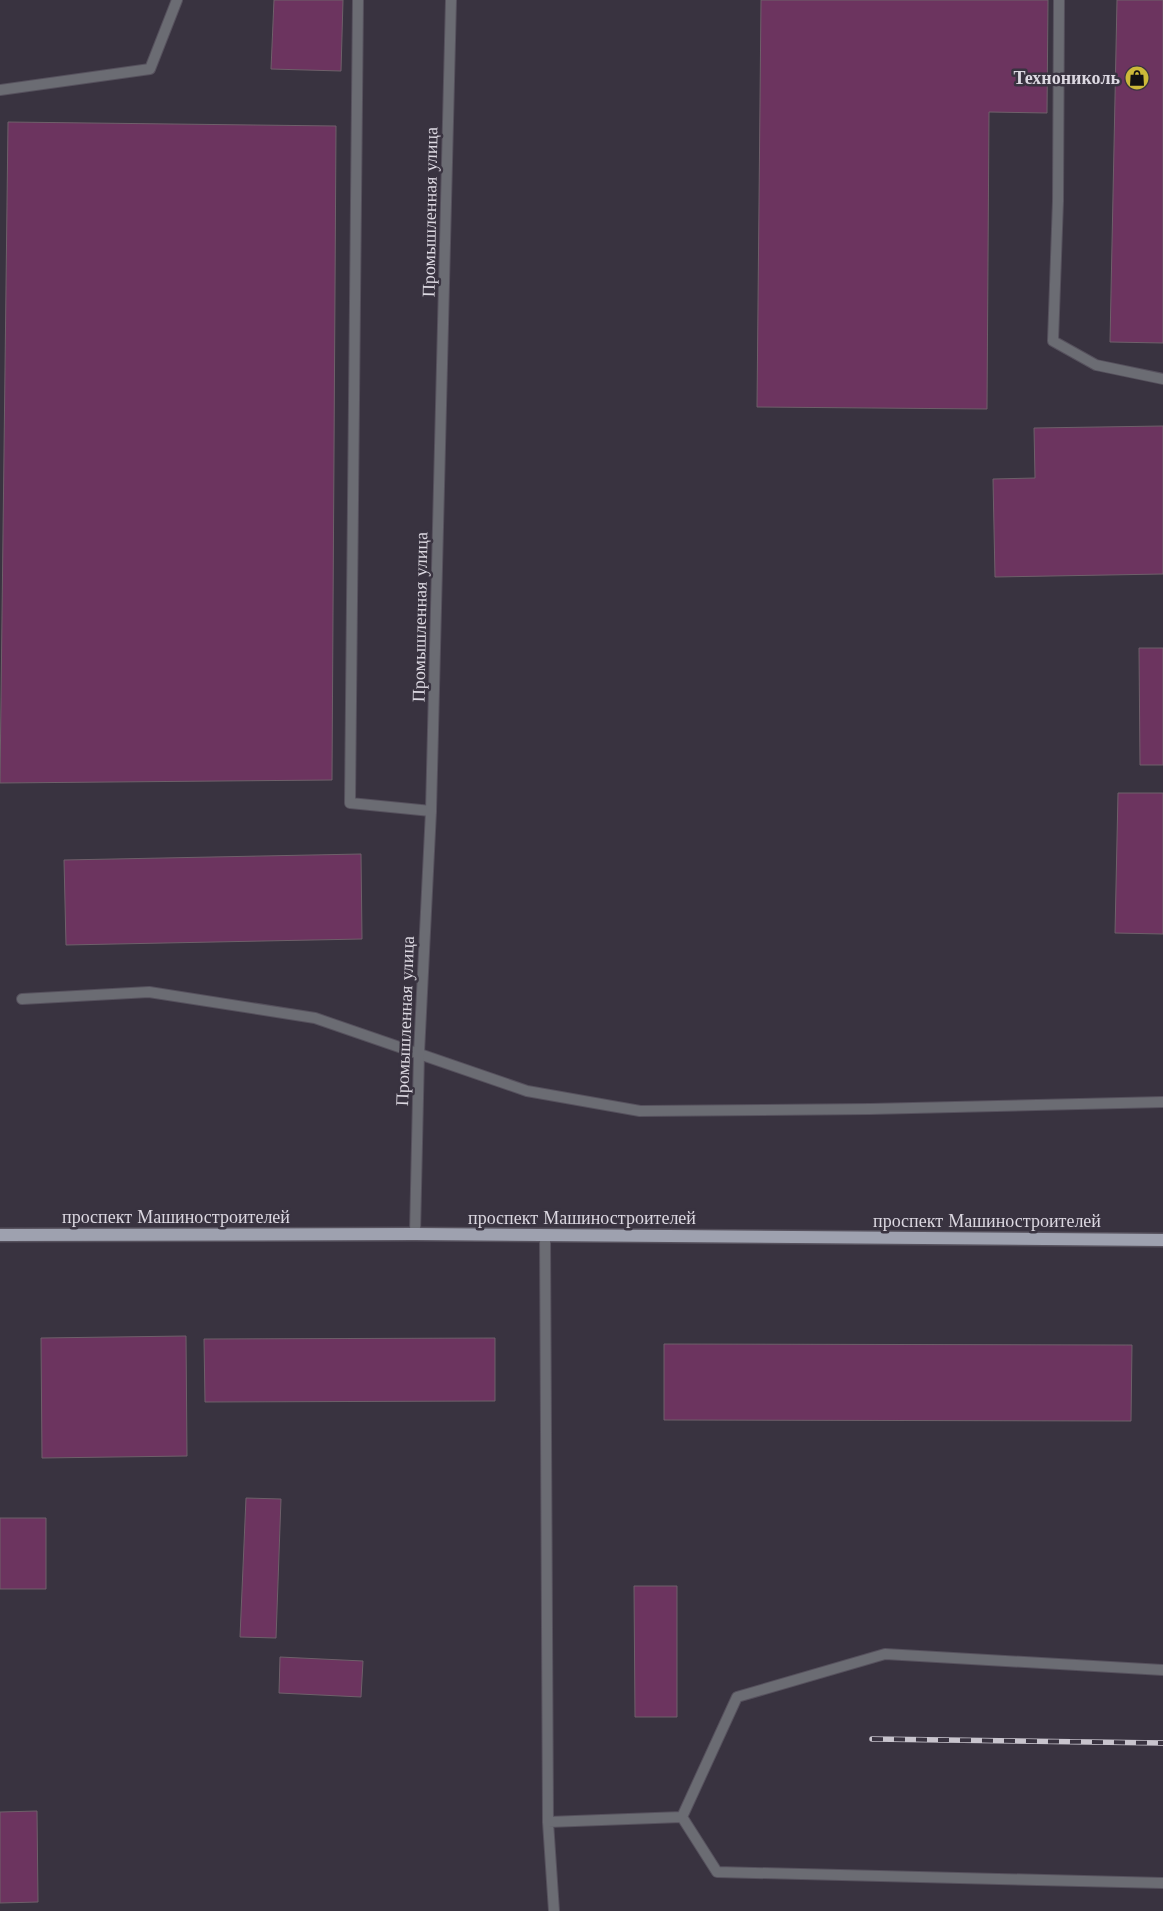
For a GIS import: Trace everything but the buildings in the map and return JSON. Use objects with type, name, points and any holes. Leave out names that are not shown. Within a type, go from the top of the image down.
[{"type":"main road","name":"проспект Машиностроителей","points":[[0,1235],[415,1234],[1163,1240]]},
{"type":"street","points":[[0,90],[150,69],[177,0]]},
{"type":"street","points":[[358,0],[350,803],[431,811]]},
{"type":"street","name":"Промышленная улица","points":[[415,1234],[418,1053],[431,811],[451,0]]},
{"type":"street","points":[[1059,0],[1058,201],[1053,341],[1096,365],[1163,379]]},
{"type":"street","points":[[22,999],[149,992],[315,1018],[527,1091],[640,1111],[870,1109],[1163,1102]]},
{"type":"street","points":[[544,1235],[548,1822],[554,1911]]},
{"type":"street","points":[[682,1817],[737,1697],[885,1654],[1163,1670]]},
{"type":"street","points":[[548,1822],[682,1817]]},
{"type":"street","points":[[682,1817],[717,1872],[1163,1883]]},
{"type":"railway","points":[[872,1739],[1163,1743]]},
{"type":"place","name":"Технониколь","points":[[1137,78]]}]
